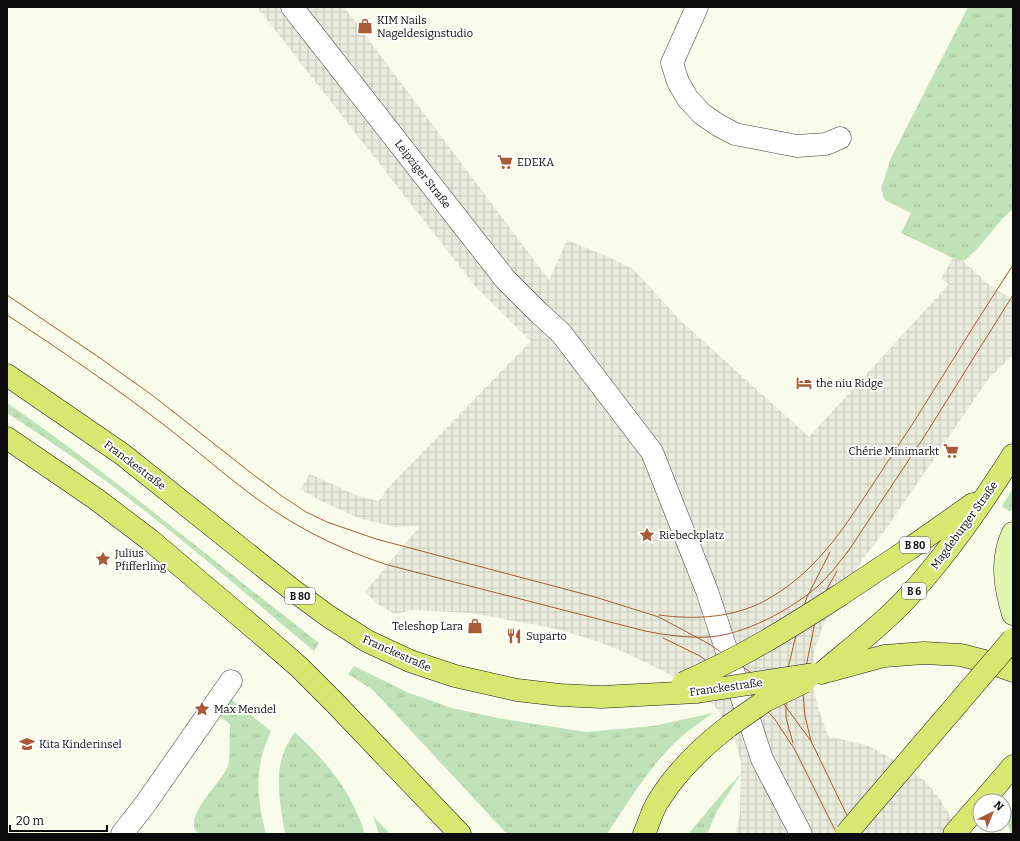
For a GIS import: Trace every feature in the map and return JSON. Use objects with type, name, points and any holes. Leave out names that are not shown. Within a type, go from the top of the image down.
[{"type":"main road","name":"Franckestraße","points":[[7,374],[122,454],[290,588],[328,616],[367,641],[410,661],[455,676],[517,690],[595,697],[644,696],[690,688],[816,675]]},
{"type":"main road","points":[[7,438],[96,499],[150,540],[262,634],[299,667],[335,703],[460,834]]},
{"type":"main road","name":"Magdeburger Straße","points":[[816,675],[862,639],[905,600],[929,573],[988,493],[1013,455]]},
{"type":"main road","name":"B 80","points":[[690,688],[716,669],[788,629],[840,596],[904,554],[988,493]]},
{"type":"main road","points":[[846,834],[1013,639]]},
{"type":"main road","name":"B 80","points":[[816,675],[884,656],[924,652],[961,655],[988,662],[1013,671]]},
{"type":"main road","name":"B 6","points":[[634,834],[675,776],[712,739],[765,701],[816,675]]},
{"type":"main road","points":[[989,793],[1013,766]]},
{"type":"main road","points":[[644,834],[658,801]]},
{"type":"main road","points":[[954,834],[972,813]]},
{"type":"street","name":"Leipziger Straße","points":[[292,7],[505,279],[539,313],[562,333],[652,452],[707,591],[762,759],[801,834]]},
{"type":"street","points":[[697,7],[672,63],[678,82],[688,99],[702,114],[735,134],[796,146],[826,144],[840,138]]},
{"type":"street","points":[[1013,533],[1010,538],[1004,578],[1013,614]]},
{"type":"street","points":[[122,834],[146,803],[232,681]]},
{"type":"green space","points":[[968,7],[1013,7],[1013,209],[1006,215],[977,250],[963,261],[953,258],[901,233],[911,213],[885,200],[881,189],[890,160]]},
{"type":"green space","points":[[7,403],[87,460],[126,490],[319,643],[314,651],[195,551],[119,491],[45,438],[7,413]]},
{"type":"green space","points":[[1013,488],[1013,508],[1010,512],[1002,506]]},
{"type":"green space","points":[[354,666],[409,693],[452,708],[503,719],[586,732],[653,726],[713,713],[685,734],[660,759],[641,783],[607,834],[507,834],[373,690],[348,674]]},
{"type":"green space","points":[[227,696],[271,731],[265,745],[259,770],[258,782],[260,806],[266,834],[199,834],[194,827],[199,809],[225,772],[228,765],[230,724],[215,712]]},
{"type":"green space","points":[[295,732],[328,766],[346,791],[360,819],[365,834],[285,834],[279,794],[280,769],[282,756],[287,744]]},
{"type":"green space","points":[[741,774],[717,811],[707,834],[688,834],[727,788]]},
{"type":"green space","points":[[1013,807],[1013,834],[1011,834],[1012,833]]},
{"type":"green space","points":[[373,816],[390,834],[379,834]]},
{"type":"shaded area","name":"Riebeckplatz","points":[[257,7],[344,7],[549,280],[567,240],[633,269],[680,320],[809,437],[949,284],[941,279],[953,258],[963,261],[988,284],[1013,300],[1013,355],[989,378],[886,529],[865,556],[832,607],[815,648],[813,667],[813,684],[818,708],[828,736],[869,746],[908,768],[927,783],[941,801],[961,834],[736,834],[740,812],[741,762],[734,736],[716,707],[673,676],[624,652],[596,641],[557,629],[470,613],[413,610],[394,614],[378,604],[365,592],[420,526],[396,527],[361,519],[323,502],[300,489],[310,474],[358,496],[378,501],[382,498],[385,491],[531,341],[475,286]]},
{"type":"tram line","points":[[659,615],[673,617],[701,617],[729,614],[742,610],[768,599],[787,587],[818,559],[845,526],[915,421],[1013,265]]},
{"type":"tram line","points":[[7,295],[152,395],[255,476],[306,512],[327,522],[376,539],[595,597],[659,617],[709,644],[765,682],[811,741]]},
{"type":"tram line","points":[[847,553],[924,437],[1013,295]]},
{"type":"tram line","points":[[7,315],[129,399],[248,492],[276,512],[330,542],[388,565],[645,631],[676,636],[708,637],[736,632],[766,620],[794,604],[817,587],[849,550]]},
{"type":"tram line","points":[[793,743],[786,718],[786,677],[800,618],[807,597],[830,552]]},
{"type":"tram line","points":[[837,571],[828,587],[815,622],[804,677],[803,694],[805,716],[811,741],[856,834]]},
{"type":"tram line","points":[[663,638],[700,656],[750,694],[774,718],[795,750],[837,834]]},
{"type":"place","name":"KIM Nails Nageldesignstudio","points":[[365,26]]},
{"type":"place","name":"EDEKA","points":[[505,162]]},
{"type":"place","name":"the niu Ridge","points":[[804,383]]},
{"type":"place","name":"Chérie Minimarkt","points":[[951,451]]},
{"type":"place","name":"Riebeckplatz","points":[[647,535]]},
{"type":"place","name":"Julius Pfifferling","points":[[103,559]]},
{"type":"place","name":"Teleshop Lara","points":[[475,626]]},
{"type":"place","name":"Suparto","points":[[514,636]]},
{"type":"place","name":"Max Mendel","points":[[202,709]]},
{"type":"place","name":"Kita Kinderinsel","points":[[27,744]]}]
